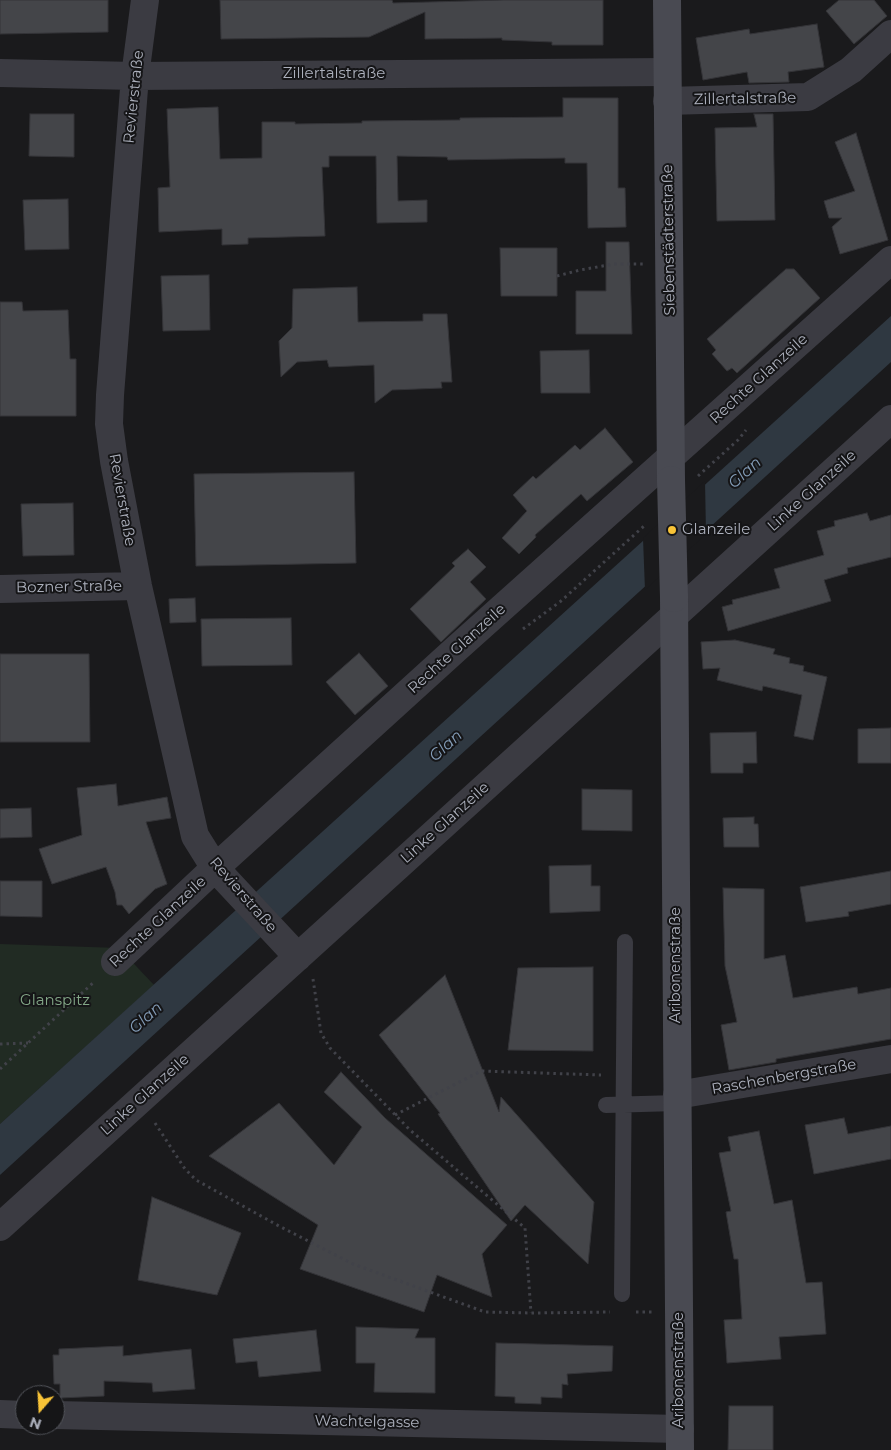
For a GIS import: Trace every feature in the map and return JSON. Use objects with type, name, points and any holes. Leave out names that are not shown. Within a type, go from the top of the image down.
[{"type":"street","name":"Revierstraße","points":[[145,0],[134,76],[110,394],[109,424],[114,461],[138,586],[195,836],[215,868],[289,947]]},
{"type":"street","name":"Siebenstädterstraße","points":[[667,0],[671,469]]},
{"type":"street","name":"Zillertalstraße","points":[[667,100],[808,97],[851,70],[891,34]]},
{"type":"street","name":"Zillertalstraße","points":[[0,73],[134,76],[667,72]]},
{"type":"street","name":"Rechte Glanzeile","points":[[115,962],[215,868],[456,649],[671,469],[891,260]]},
{"type":"street","name":"Linke Glanzeile","points":[[0,1227],[140,1099],[289,947],[674,607],[891,419]]},
{"type":"street","name":"Aribonenstraße","points":[[671,469],[674,607],[680,1439]]},
{"type":"street","name":"Bozner Straße","points":[[0,589],[138,586]]},
{"type":"street","name":"Raschenbergstraße","points":[[677,1099],[891,1059]]},
{"type":"street","points":[[0,1414],[15,1415]]},
{"type":"street","name":"Wachtelgasse","points":[[65,1416],[680,1439]]},
{"type":"lane","points":[[622,1294],[625,942]]},
{"type":"lane","points":[[606,1105],[677,1099]]},
{"type":"path","points":[[557,276],[614,264],[669,266]]},
{"type":"path","points":[[289,947],[312,972],[321,1033],[330,1048],[410,1130],[525,1228],[531,1313]]},
{"type":"path","name":"Rechte Glanzeile","points":[[0,1069],[115,962]]},
{"type":"path","points":[[0,1044],[28,1043]]},
{"type":"path","points":[[395,1115],[480,1071],[624,1075]]},
{"type":"path","points":[[140,1099],[185,1169],[196,1180],[353,1264],[486,1312],[613,1312]]},
{"type":"path","points":[[632,1312],[679,1312]]},
{"type":"green space","name":"Glanspitz","points":[[0,944],[119,948],[154,985],[0,1124]]},
{"type":"water","name":"Glan","points":[[891,316],[891,362],[0,1175],[0,1124]]},
{"type":"pier","points":[[705,481],[706,534],[645,590],[643,538]]},
{"type":"building","points":[[0,0],[108,0],[108,32],[0,34]]},
{"type":"building","points":[[220,0],[392,0],[393,3],[603,0],[603,45],[552,45],[552,42],[502,40],[502,38],[425,39],[425,12],[369,37],[221,39]]},
{"type":"building","points":[[839,0],[874,0],[887,16],[854,44],[826,11]]},
{"type":"building","points":[[817,24],[824,67],[788,72],[789,82],[749,83],[747,72],[703,80],[696,38],[749,29],[750,34]]},
{"type":"building","points":[[563,98],[618,98],[618,188],[625,188],[626,227],[588,228],[587,163],[565,163],[565,158],[448,160],[447,157],[397,156],[398,201],[427,200],[427,222],[377,223],[376,156],[329,156],[329,167],[322,167],[325,236],[248,238],[248,244],[222,245],[222,229],[159,232],[158,188],[170,187],[167,109],[218,107],[220,159],[262,158],[262,122],[295,122],[295,124],[362,123],[362,121],[460,120],[460,118],[563,117]]},
{"type":"building","points":[[30,114],[74,114],[74,157],[29,156]]},
{"type":"building","points":[[754,114],[773,114],[775,220],[717,221],[715,128],[757,127]]},
{"type":"building","points":[[856,133],[888,240],[840,254],[832,227],[842,218],[829,218],[824,201],[855,191],[835,142]]},
{"type":"building","points":[[68,199],[69,249],[25,250],[23,200]]},
{"type":"building","points":[[606,242],[629,242],[632,334],[576,334],[576,291],[606,291]]},
{"type":"building","points":[[500,248],[557,248],[557,296],[501,296]]},
{"type":"building","points":[[786,269],[794,269],[820,298],[737,373],[732,368],[727,371],[712,354],[716,350],[707,339]]},
{"type":"building","points":[[209,275],[210,330],[163,331],[161,276]]},
{"type":"building","points":[[357,287],[358,322],[423,321],[423,314],[447,314],[452,382],[441,382],[442,388],[392,390],[375,403],[374,365],[329,367],[327,360],[297,362],[281,377],[279,341],[292,328],[293,289]]},
{"type":"building","points":[[0,302],[22,302],[23,311],[68,310],[70,359],[76,359],[76,416],[0,416]]},
{"type":"building","points":[[589,350],[590,393],[541,393],[540,351]]},
{"type":"building","points":[[605,428],[633,462],[587,501],[581,494],[535,535],[536,537],[519,554],[502,538],[527,511],[513,495],[533,476],[536,479],[575,445],[580,450]]},
{"type":"building","points":[[354,472],[356,563],[196,566],[194,474]]},
{"type":"building","points":[[73,503],[74,555],[23,556],[21,504]]},
{"type":"building","points":[[867,513],[870,521],[891,515],[891,557],[847,568],[848,573],[824,580],[831,601],[728,631],[722,607],[733,604],[732,600],[780,588],[774,569],[824,555],[817,531],[835,526],[834,521]]},
{"type":"building","points":[[468,549],[486,567],[470,582],[486,599],[441,642],[410,609],[455,566],[452,563]]},
{"type":"building","points":[[195,598],[196,622],[170,623],[169,599]]},
{"type":"building","points":[[291,618],[292,665],[202,666],[201,619]]},
{"type":"building","points":[[735,640],[775,649],[773,654],[790,658],[789,663],[804,666],[803,671],[827,677],[813,740],[794,736],[802,695],[763,686],[762,691],[717,680],[720,668],[703,669],[701,642]]},
{"type":"building","points":[[359,653],[388,686],[355,715],[326,682]]},
{"type":"building","points":[[0,654],[89,654],[90,742],[0,742]]},
{"type":"building","points":[[891,728],[891,763],[858,763],[858,729]]},
{"type":"building","points":[[756,732],[757,763],[743,763],[743,773],[711,773],[710,733]]},
{"type":"building","points":[[116,784],[118,806],[167,797],[171,818],[146,822],[167,884],[155,889],[129,914],[122,905],[117,905],[115,892],[106,867],[52,884],[39,849],[82,835],[77,788]]},
{"type":"building","points":[[582,789],[632,790],[632,831],[582,830]]},
{"type":"building","points":[[31,808],[32,837],[0,838],[0,809]]},
{"type":"building","points":[[754,817],[754,824],[758,824],[759,847],[724,847],[723,818]]},
{"type":"building","points":[[591,865],[591,886],[600,886],[600,911],[550,913],[549,866]]},
{"type":"building","points":[[891,871],[891,904],[848,912],[849,916],[806,922],[800,887]]},
{"type":"building","points":[[0,881],[42,881],[42,917],[0,916]]},
{"type":"building","points":[[723,888],[764,889],[764,959],[785,955],[793,998],[857,987],[858,994],[891,988],[891,1039],[776,1059],[776,1062],[729,1070],[721,1025],[737,1022],[725,966]]},
{"type":"building","points":[[593,967],[593,1051],[508,1050],[518,968]]},
{"type":"building","points":[[445,975],[499,1112],[501,1097],[594,1202],[588,1264],[525,1205],[511,1221],[438,1114],[440,1113],[379,1035]]},
{"type":"building","points":[[341,1072],[385,1118],[507,1225],[482,1254],[492,1297],[437,1275],[424,1312],[300,1269],[318,1225],[209,1156],[279,1103],[334,1165],[362,1127],[324,1092]]},
{"type":"building","points":[[844,1118],[848,1134],[891,1126],[891,1159],[814,1174],[805,1125]]},
{"type":"building","points":[[759,1131],[774,1204],[792,1200],[806,1283],[822,1282],[826,1334],[779,1337],[781,1359],[727,1363],[724,1320],[742,1319],[738,1259],[734,1259],[726,1212],[731,1211],[719,1153],[731,1151],[728,1137]]},
{"type":"building","points":[[152,1197],[241,1233],[217,1295],[138,1280]]},
{"type":"building","points":[[356,1327],[419,1329],[415,1338],[435,1338],[435,1393],[374,1392],[375,1363],[356,1363]]},
{"type":"building","points":[[316,1330],[321,1371],[259,1377],[257,1361],[236,1363],[233,1339]]},
{"type":"building","points":[[496,1343],[613,1346],[612,1371],[567,1374],[568,1385],[562,1384],[562,1398],[541,1397],[541,1404],[515,1403],[515,1397],[495,1396]]},
{"type":"building","points":[[123,1346],[123,1356],[191,1349],[195,1389],[153,1392],[152,1383],[104,1381],[104,1396],[65,1398],[65,1385],[54,1384],[53,1355],[59,1355],[59,1349]]},
{"type":"building","points":[[729,1406],[773,1406],[773,1450],[728,1450]]},
{"type":"place","name":"Glanzeile","points":[[672,530]]}]
